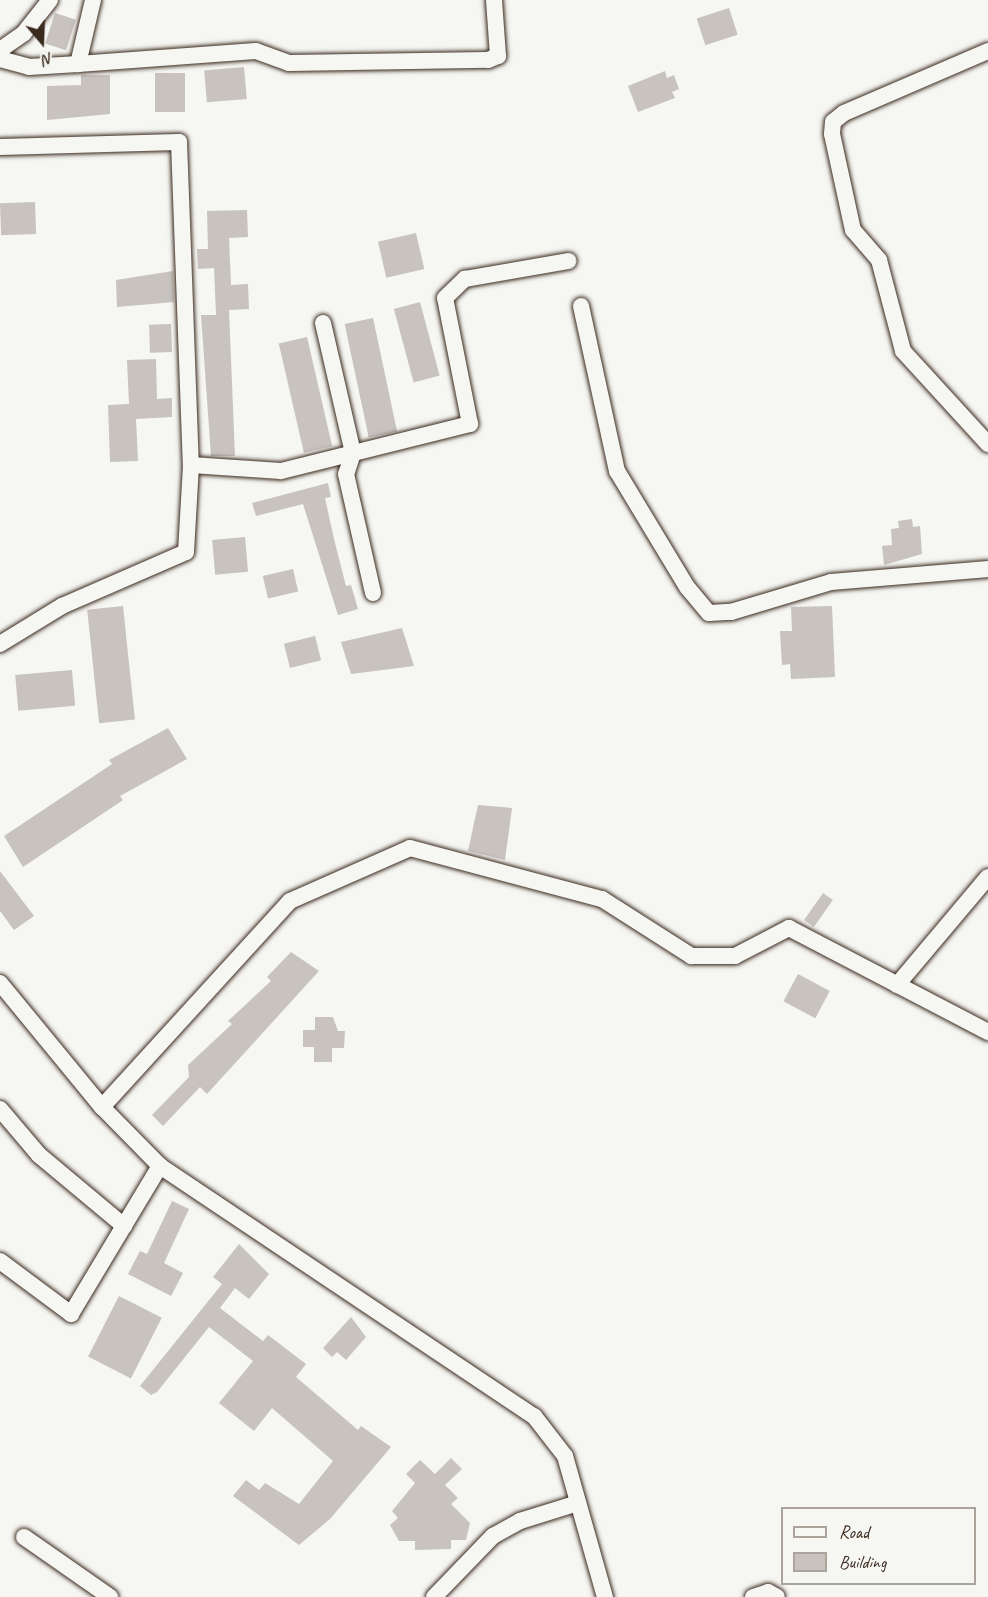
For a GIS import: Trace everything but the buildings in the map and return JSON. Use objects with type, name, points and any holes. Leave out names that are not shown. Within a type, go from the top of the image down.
[{"type":"street","points":[[0,50],[24,33],[50,0]]},
{"type":"street","points":[[78,64],[93,0]]},
{"type":"street","points":[[0,60],[29,67],[255,51],[289,63],[488,60],[498,56],[494,0]]},
{"type":"street","points":[[988,51],[844,113],[833,122],[832,134],[854,230],[879,260],[903,351],[988,444]]},
{"type":"street","points":[[0,147],[179,142],[191,465],[186,552],[62,606],[0,644]]},
{"type":"street","points":[[191,465],[281,471],[470,424],[445,298],[465,279],[568,261]]},
{"type":"street","points":[[580,306],[617,471],[687,587],[709,613],[731,612],[831,582],[988,569]]},
{"type":"street","points":[[323,323],[353,453],[346,474],[373,593]]},
{"type":"street","points":[[102,1107],[290,901],[410,848],[602,899],[691,956],[735,956],[789,928],[988,1032]]},
{"type":"street","points":[[897,985],[988,877]]},
{"type":"street","points":[[0,983],[102,1107],[160,1166],[534,1416],[565,1456],[605,1597]]},
{"type":"street","points":[[0,1109],[39,1155],[124,1226]]},
{"type":"street","points":[[0,1261],[71,1314],[160,1166]]},
{"type":"street","points":[[434,1597],[493,1536],[520,1521],[578,1503]]},
{"type":"street","points":[[24,1537],[110,1597]]},
{"type":"street","points":[[753,1597],[768,1592],[777,1597]]}]
